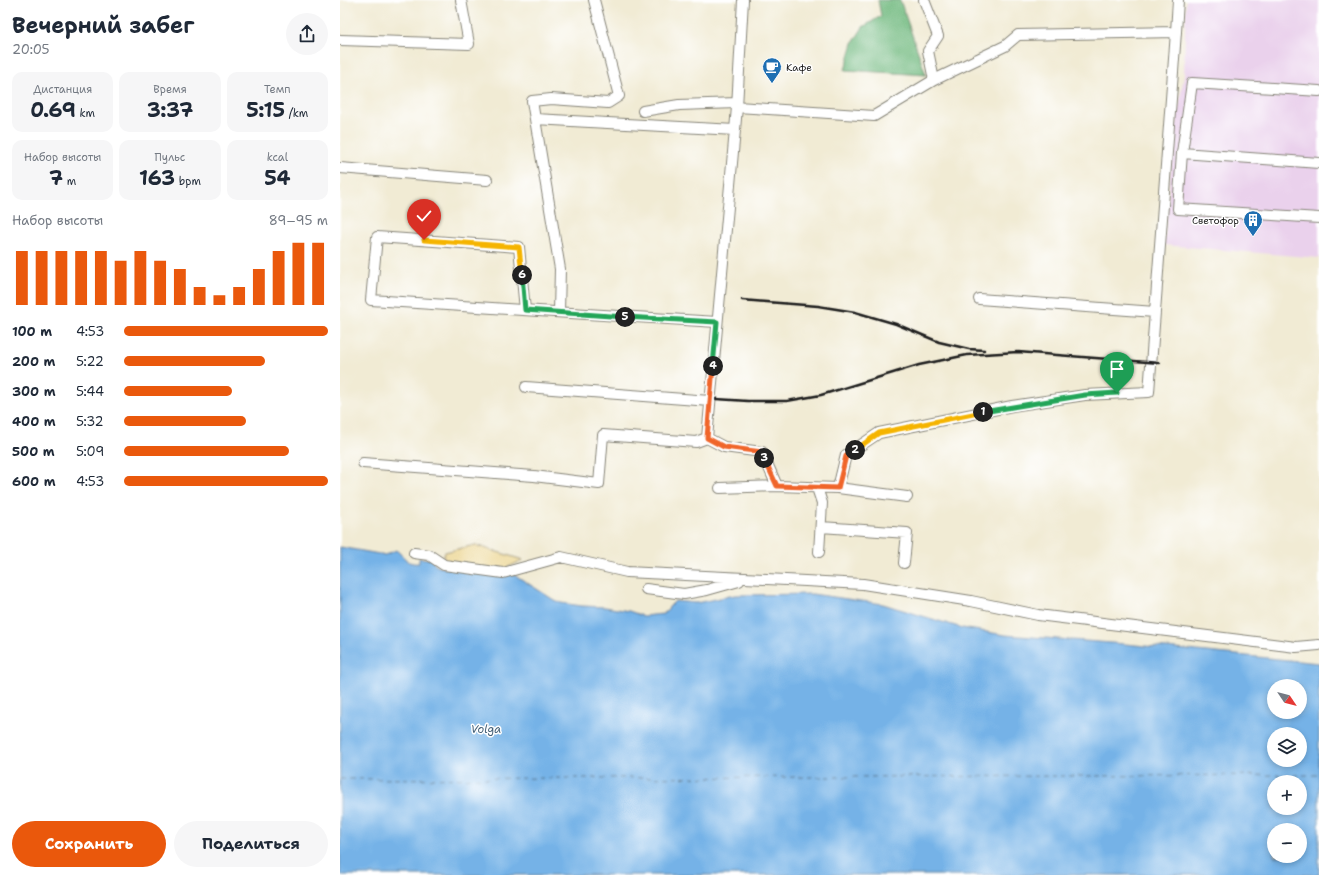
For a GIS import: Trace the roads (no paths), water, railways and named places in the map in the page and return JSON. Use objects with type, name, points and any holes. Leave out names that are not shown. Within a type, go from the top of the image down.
[{"type":"lane","points":[[340,40],[469,44],[461,0]]},
{"type":"lane","points":[[559,312],[560,269],[532,101],[551,99],[608,103],[619,96],[594,0]]},
{"type":"lane","points":[[707,438],[735,130],[743,0]]},
{"type":"lane","points":[[924,0],[938,36],[928,51],[934,80]]},
{"type":"lane","points":[[838,488],[846,456],[879,433],[1012,406],[1085,395],[1149,392],[1178,0]]},
{"type":"lane","points":[[643,111],[679,105],[737,105],[874,116],[934,80],[1006,46],[1018,35],[1176,32]]},
{"type":"lane","points":[[1319,91],[1192,83],[1182,153],[1178,208],[1319,218]]},
{"type":"lane","points":[[534,119],[735,130]]},
{"type":"lane","points":[[1182,153],[1319,163]]},
{"type":"lane","points":[[340,168],[487,180]]},
{"type":"lane","points":[[525,310],[519,247],[377,237],[371,300],[525,310],[717,322]]},
{"type":"lane","points":[[979,299],[1154,312]]},
{"type":"lane","points":[[526,387],[710,401]]},
{"type":"lane","points":[[363,463],[534,476],[599,484],[603,435],[696,442],[707,438],[724,447],[762,452],[777,486]]},
{"type":"lane","points":[[720,488],[777,486],[838,488],[907,497]]},
{"type":"lane","points":[[817,488],[822,503],[819,552]]},
{"type":"lane","points":[[821,527],[906,533],[904,563]]},
{"type":"lane","points":[[414,553],[429,555],[444,565],[503,573],[562,557],[627,572],[863,584],[971,601],[1038,615],[1296,646],[1319,645]]},
{"type":"lane","points":[[646,589],[684,594],[707,590],[746,578]]},
{"type":"water","name":"Volga","points":[[340,547],[385,555],[396,550],[411,563],[419,563],[419,558],[431,559],[435,565],[439,567],[515,575],[561,603],[605,607],[629,611],[643,616],[663,614],[675,601],[696,603],[735,595],[812,594],[883,604],[962,628],[1005,635],[1125,644],[1319,663],[1319,875],[340,875]]},
{"type":"railway","points":[[742,300],[818,306],[855,312],[896,324],[939,342],[969,349],[984,350]]},
{"type":"railway","points":[[716,399],[787,401],[821,395],[919,365],[967,355],[1018,352],[1160,363]]},
{"type":"place","name":"Кафе","points":[[772,84]]},
{"type":"place","name":"Светофор","points":[[1253,237]]}]
